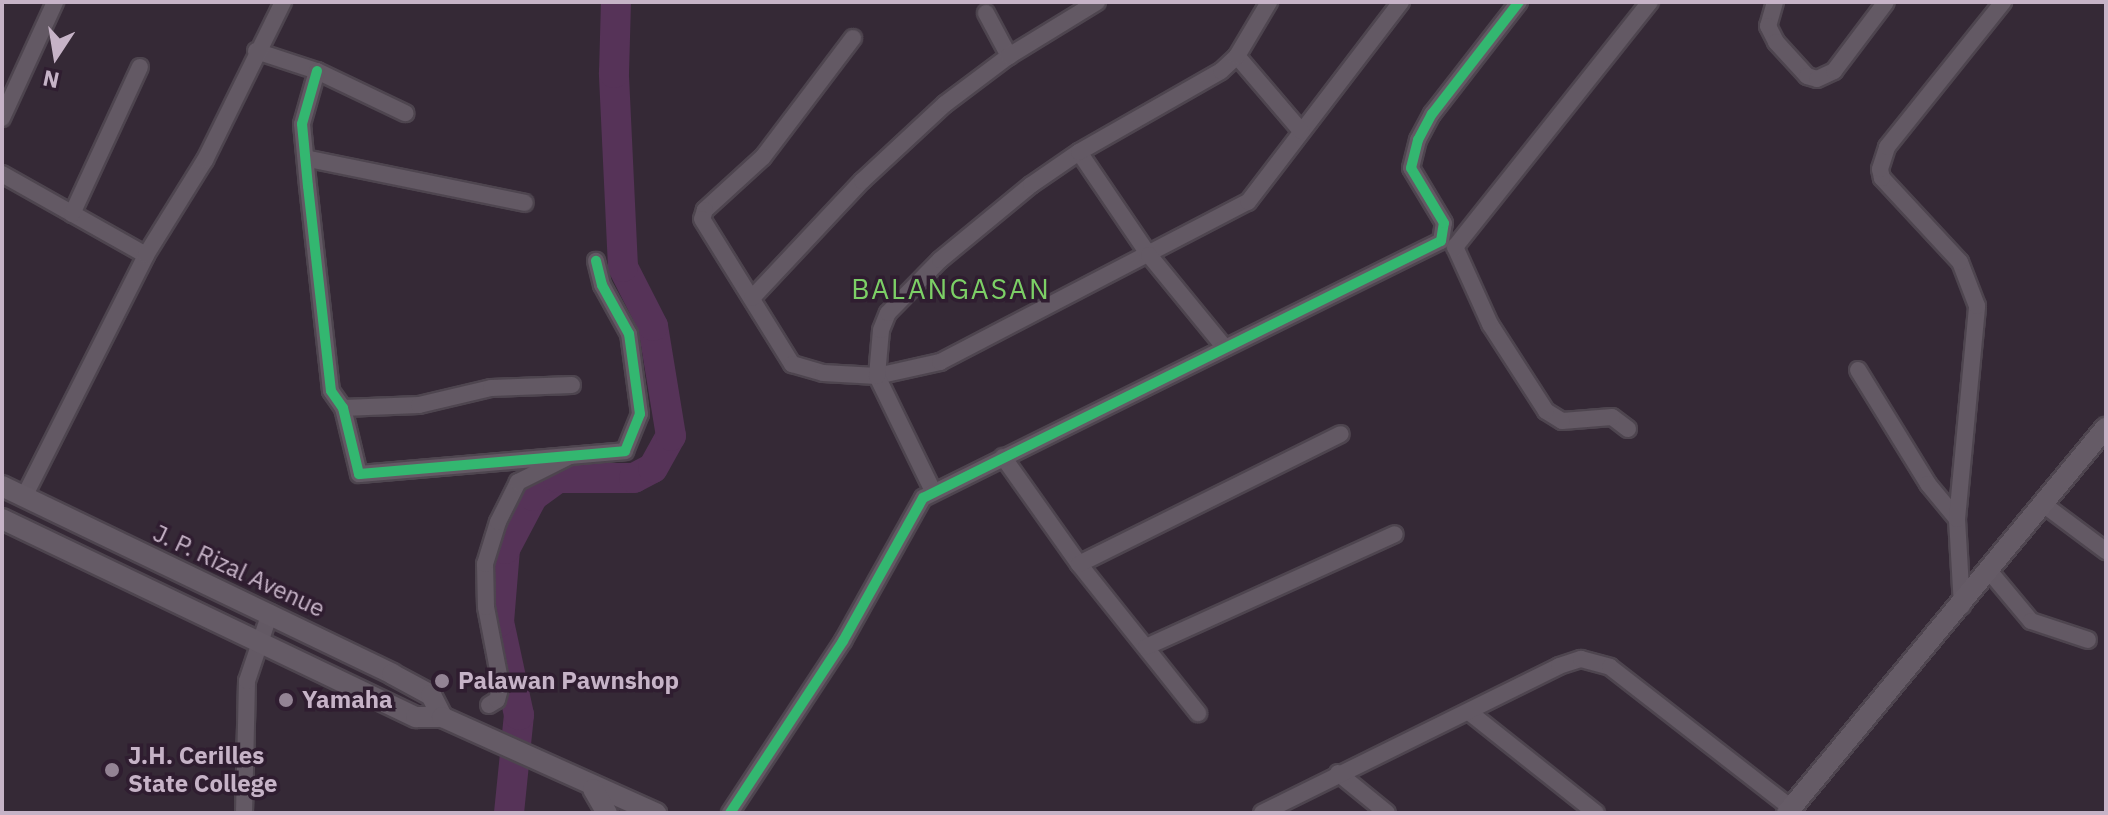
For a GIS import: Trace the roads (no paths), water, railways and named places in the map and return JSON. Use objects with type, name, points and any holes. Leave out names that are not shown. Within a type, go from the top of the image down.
[{"type":"main road","points":[[1789,811],[1962,606],[2106,428]]},
{"type":"main road","name":"J. P. Rizal Avenue","points":[[2,486],[270,613],[431,695],[442,717]]},
{"type":"main road","name":"J. P. Rizal Avenue","points":[[2,519],[416,717],[442,717],[593,789],[609,788],[656,813]]},
{"type":"main road","points":[[593,789],[607,813]]},
{"type":"street","points":[[2,118],[55,2]]},
{"type":"street","points":[[24,497],[146,255],[205,160],[256,51],[283,2]]},
{"type":"street","points":[[752,298],[862,181],[945,104],[1009,56],[1097,2]]},
{"type":"street","points":[[933,491],[877,376],[881,330],[903,295],[940,260],[1079,152],[1204,83],[1237,56],[1269,2]]},
{"type":"street","points":[[853,38],[763,157],[703,214],[703,224],[792,364],[823,373],[877,376],[934,364],[1248,202],[1401,2]]},
{"type":"street","points":[[1519,2],[1432,114],[1418,140],[1411,168],[1444,223],[1448,244],[1490,324],[1546,411],[1562,421],[1612,417],[1628,429]]},
{"type":"street","points":[[730,813],[843,641],[912,513],[933,491],[1225,348],[1448,244],[1650,2]]},
{"type":"street","points":[[1775,2],[1768,26],[1776,42],[1807,76],[1817,79],[1834,71],[1886,2]]},
{"type":"street","points":[[1962,606],[1957,519],[1977,306],[1960,262],[1882,178],[1880,169],[1887,147],[2003,2]]},
{"type":"street","points":[[986,13],[1009,56]]},
{"type":"street","points":[[256,51],[317,71],[405,113]]},
{"type":"street","points":[[1237,56],[1301,131]]},
{"type":"street","points":[[72,214],[140,67]]},
{"type":"street","points":[[317,71],[302,124],[309,159],[331,391],[343,408],[361,475],[625,451],[640,414],[629,334],[602,285],[596,261]]},
{"type":"street","points":[[1079,152],[1149,255],[1225,348]]},
{"type":"street","points":[[309,159],[525,203]]},
{"type":"street","points":[[2,174],[146,255]]},
{"type":"street","points":[[1858,370],[1928,484],[1957,519]]},
{"type":"street","points":[[343,408],[419,405],[480,389],[572,385]]},
{"type":"street","points":[[1079,564],[1341,434]]},
{"type":"street","points":[[489,705],[497,700],[501,685],[486,607],[485,564],[498,522],[518,482],[573,455]]},
{"type":"street","points":[[1003,457],[1079,564],[1198,713]]},
{"type":"street","points":[[2043,504],[2106,551]]},
{"type":"street","points":[[1146,647],[1395,534]]},
{"type":"street","points":[[1990,572],[2031,621],[2088,640]]},
{"type":"street","points":[[244,813],[242,717],[257,643],[270,613]]},
{"type":"street","points":[[1262,813],[1559,666],[1593,661],[1610,667],[1789,811]]},
{"type":"street","points":[[1469,712],[1596,813]]},
{"type":"street","points":[[1338,773],[1387,813]]},
{"type":"waterway","points":[[509,813],[519,715],[499,622],[505,549],[533,496],[558,478],[634,478],[653,468],[671,436],[653,326],[623,267],[614,73],[616,2]]},
{"type":"place","name":"Palawan Pawnshop","points":[[442,681]]},
{"type":"place","name":"Yamaha","points":[[286,700]]},
{"type":"place","name":"J.H. Cerilles State College","points":[[112,770]]},
{"type":"district","name":"BALANGASAN","points":[[951,289]]}]
